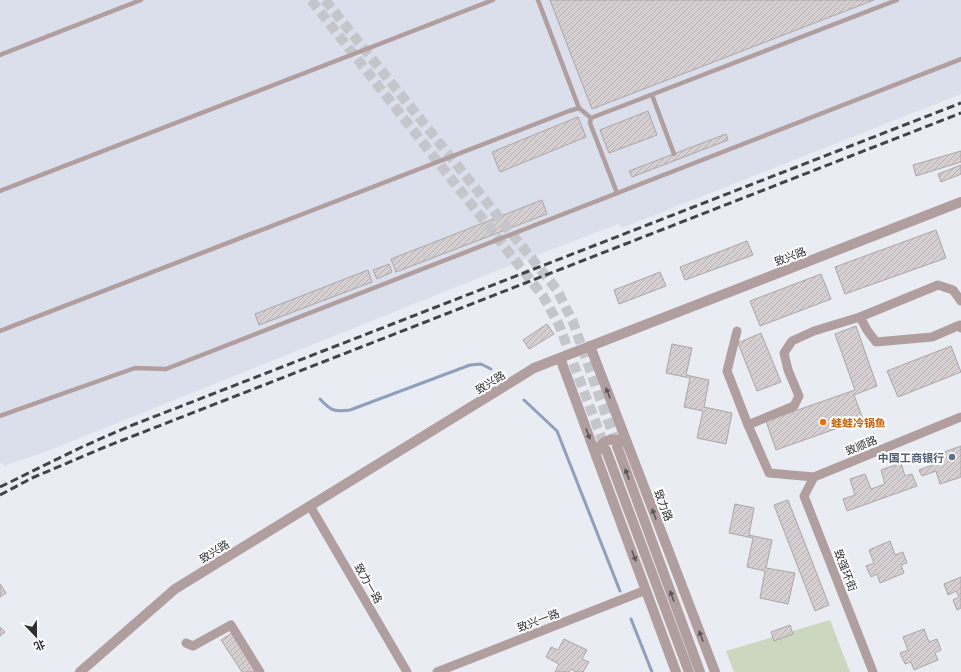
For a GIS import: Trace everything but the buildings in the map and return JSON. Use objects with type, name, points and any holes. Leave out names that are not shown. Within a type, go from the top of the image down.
[{"type":"street","name":"致兴路","points":[[80,672],[175,589],[534,368],[961,202]]},
{"type":"street","points":[[748,424],[794,406],[799,396],[788,370],[784,354],[792,341],[814,331],[860,317],[938,286],[953,290],[961,301]]},
{"type":"street","points":[[860,317],[876,342],[932,337],[961,324]]},
{"type":"street","points":[[737,331],[727,371],[769,473],[814,477]]},
{"type":"street","name":"致力路","points":[[590,346],[715,672]]},
{"type":"street","points":[[560,358],[676,672]]},
{"type":"street","name":"致顺路","points":[[814,477],[961,418]]},
{"type":"street","points":[[596,455],[597,448],[608,440],[616,439],[627,443]]},
{"type":"street","points":[[617,446],[700,672]]},
{"type":"street","points":[[606,450],[689,672]]},
{"type":"street","name":"致强环街","points":[[814,477],[804,496],[873,672]]},
{"type":"street","name":"致力一路","points":[[310,506],[407,672]]},
{"type":"street","name":"致兴一路","points":[[437,672],[646,590]]},
{"type":"street","points":[[186,643],[193,646],[231,625],[260,672]]},
{"type":"lane","points":[[0,55],[141,0]]},
{"type":"lane","points":[[0,191],[493,0]]},
{"type":"lane","points":[[538,0],[579,108],[591,118]]},
{"type":"lane","points":[[591,118],[897,0]]},
{"type":"lane","points":[[0,416],[136,368],[166,369],[961,59]]},
{"type":"lane","points":[[652,95],[674,154]]},
{"type":"lane","points":[[0,332],[579,108]]},
{"type":"lane","points":[[591,118],[590,123],[617,193]]},
{"type":"shaded area","points":[[0,0],[961,0],[961,94],[622,228],[618,224],[491,273],[50,450],[4,466],[3,463],[0,464]]},
{"type":"green space","points":[[830,620],[850,672],[734,672],[726,651]]},
{"type":"waterway","points":[[320,399],[333,410],[350,410],[470,365],[481,364],[491,369]]},
{"type":"waterway","points":[[524,400],[557,431],[620,591]]},
{"type":"waterway","points":[[631,619],[652,672]]},
{"type":"tunnel","points":[[311,0],[543,296],[559,325],[606,450]]},
{"type":"tunnel","points":[[325,0],[557,290],[573,322],[617,446]]},
{"type":"railway","points":[[0,487],[125,428],[961,103]]},
{"type":"railway","points":[[0,495],[32,478],[105,447],[961,113]]},
{"type":"place","name":"蛙蛙冷锅鱼","points":[[823,422]]},
{"type":"place","name":"中国工商银行","points":[[952,457]]}]
